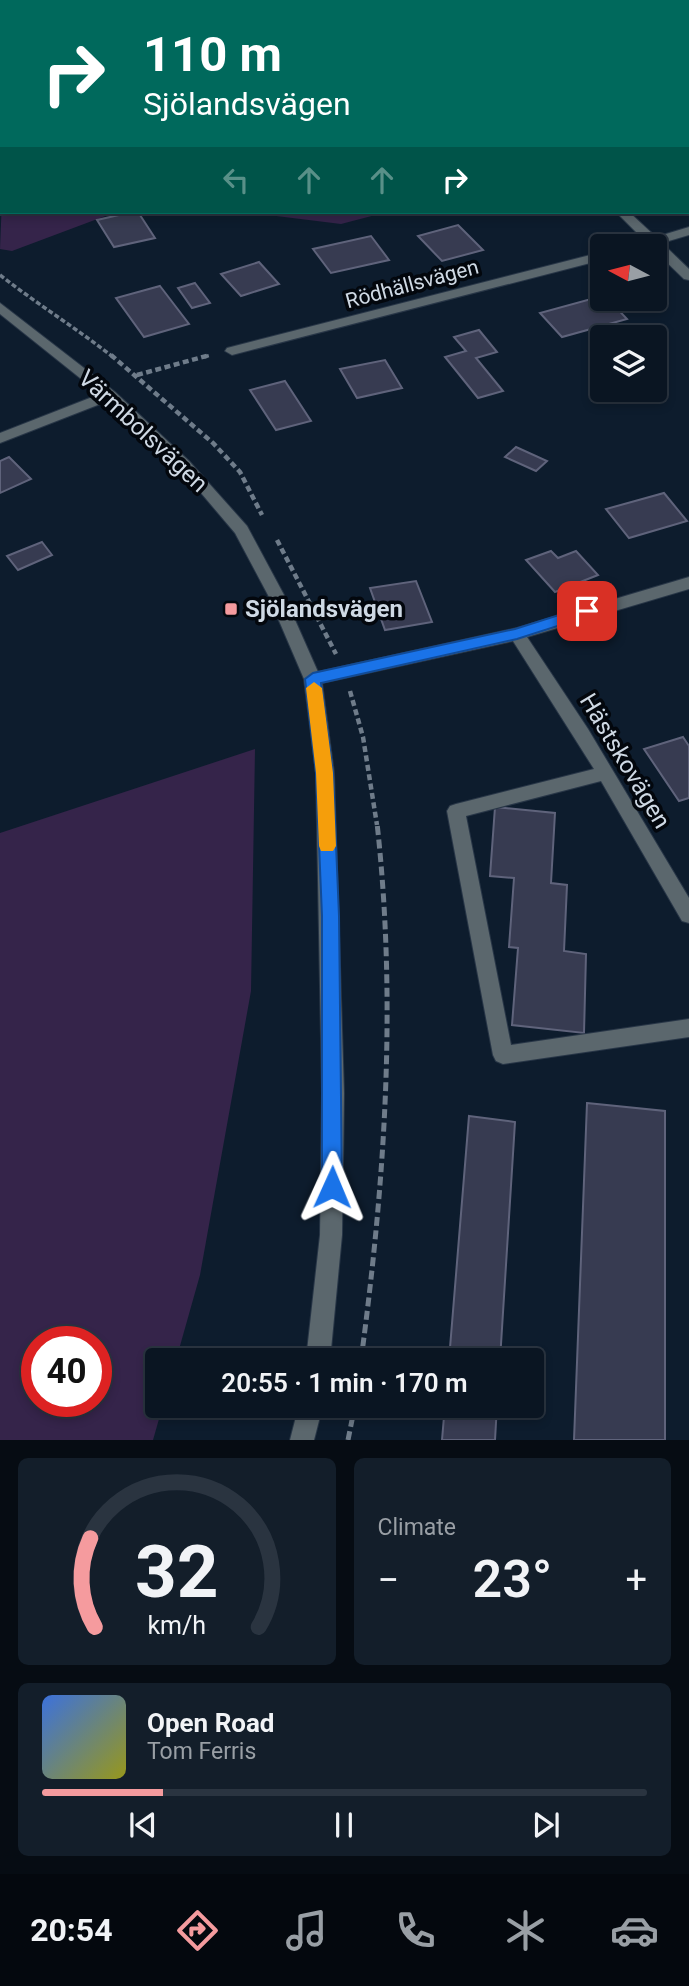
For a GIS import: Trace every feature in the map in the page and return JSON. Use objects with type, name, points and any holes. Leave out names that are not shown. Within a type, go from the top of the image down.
[{"type":"street","points":[[624,214],[644,234]]},
{"type":"street","points":[[667,238],[689,231]]},
{"type":"street","points":[[667,256],[689,276]]},
{"type":"street","name":"Rödhällsvägen","points":[[233,351],[590,259]]},
{"type":"street","name":"Värmbolsvägen","points":[[0,307],[110,395],[184,464],[241,530],[276,596],[313,679],[324,773],[333,1093],[331,1235],[319,1348]]},
{"type":"street","points":[[0,438],[110,395]]},
{"type":"street","points":[[313,679],[517,634],[689,583]]},
{"type":"street","name":"Hästskovägen","points":[[517,634],[605,773],[689,915]]},
{"type":"street","points":[[605,773],[456,811],[503,1055],[689,1028]]},
{"type":"street","points":[[302,1440],[308,1418]]},
{"type":"path","points":[[137,375],[233,351]]},
{"type":"path","points":[[348,1440],[352,1418]]},
{"type":"shaded area","points":[[1,214],[111,214],[12,251],[0,249]]},
{"type":"shaded area","points":[[259,214],[379,214],[341,224]]},
{"type":"shaded area","points":[[255,749],[251,991],[200,1275],[179,1348],[145,1348],[145,1418],[159,1418],[153,1440],[0,1440],[0,833]]},
{"type":"building","points":[[123,214],[139,214],[155,238],[114,247],[97,220]]},
{"type":"building","points":[[458,225],[483,250],[442,261],[418,236]]},
{"type":"building","points":[[371,236],[389,260],[331,273],[313,249]]},
{"type":"building","points":[[259,262],[279,284],[241,296],[221,274]]},
{"type":"building","points":[[195,283],[210,303],[192,308],[178,288]]},
{"type":"building","points":[[160,286],[189,324],[144,337],[116,298]]},
{"type":"building","points":[[590,299],[590,312],[620,312],[627,319],[605,325],[590,325],[590,329],[562,337],[540,313]]},
{"type":"building","points":[[479,330],[497,352],[476,358],[503,391],[478,398],[445,357],[466,351],[454,337]]},
{"type":"building","points":[[385,360],[402,388],[357,398],[340,369]]},
{"type":"building","points":[[285,381],[311,421],[276,430],[250,390]]},
{"type":"building","points":[[516,447],[547,461],[536,471],[505,457]]},
{"type":"building","points":[[9,457],[31,479],[0,493],[0,461]]},
{"type":"building","points":[[664,493],[687,521],[629,538],[606,509]]},
{"type":"building","points":[[42,542],[52,555],[18,570],[7,556]]},
{"type":"building","points":[[551,551],[558,558],[576,551],[598,575],[555,592],[526,560]]},
{"type":"building","points":[[416,581],[432,622],[385,630],[370,588]]},
{"type":"building","points":[[683,737],[689,746],[689,798],[679,801],[644,749]]},
{"type":"building","points":[[495,807],[555,813],[551,883],[567,885],[564,951],[586,954],[584,1033],[512,1025],[518,948],[509,947],[514,878],[490,876]]},
{"type":"building","points":[[587,1103],[665,1111],[665,1440],[574,1440]]},
{"type":"building","points":[[469,1116],[515,1122],[501,1348],[450,1348]]},
{"type":"building","points":[[444,1418],[496,1418],[495,1440],[442,1440]]},
{"type":"slow traffic","points":[[314,688],[324,773],[327,846]]},
{"type":"place","name":"Sjölandsvägen","points":[[231,609]]},
{"type":"route","points":[[332,1187],[330,916],[324,773],[313,679],[517,634],[587,611]]}]
